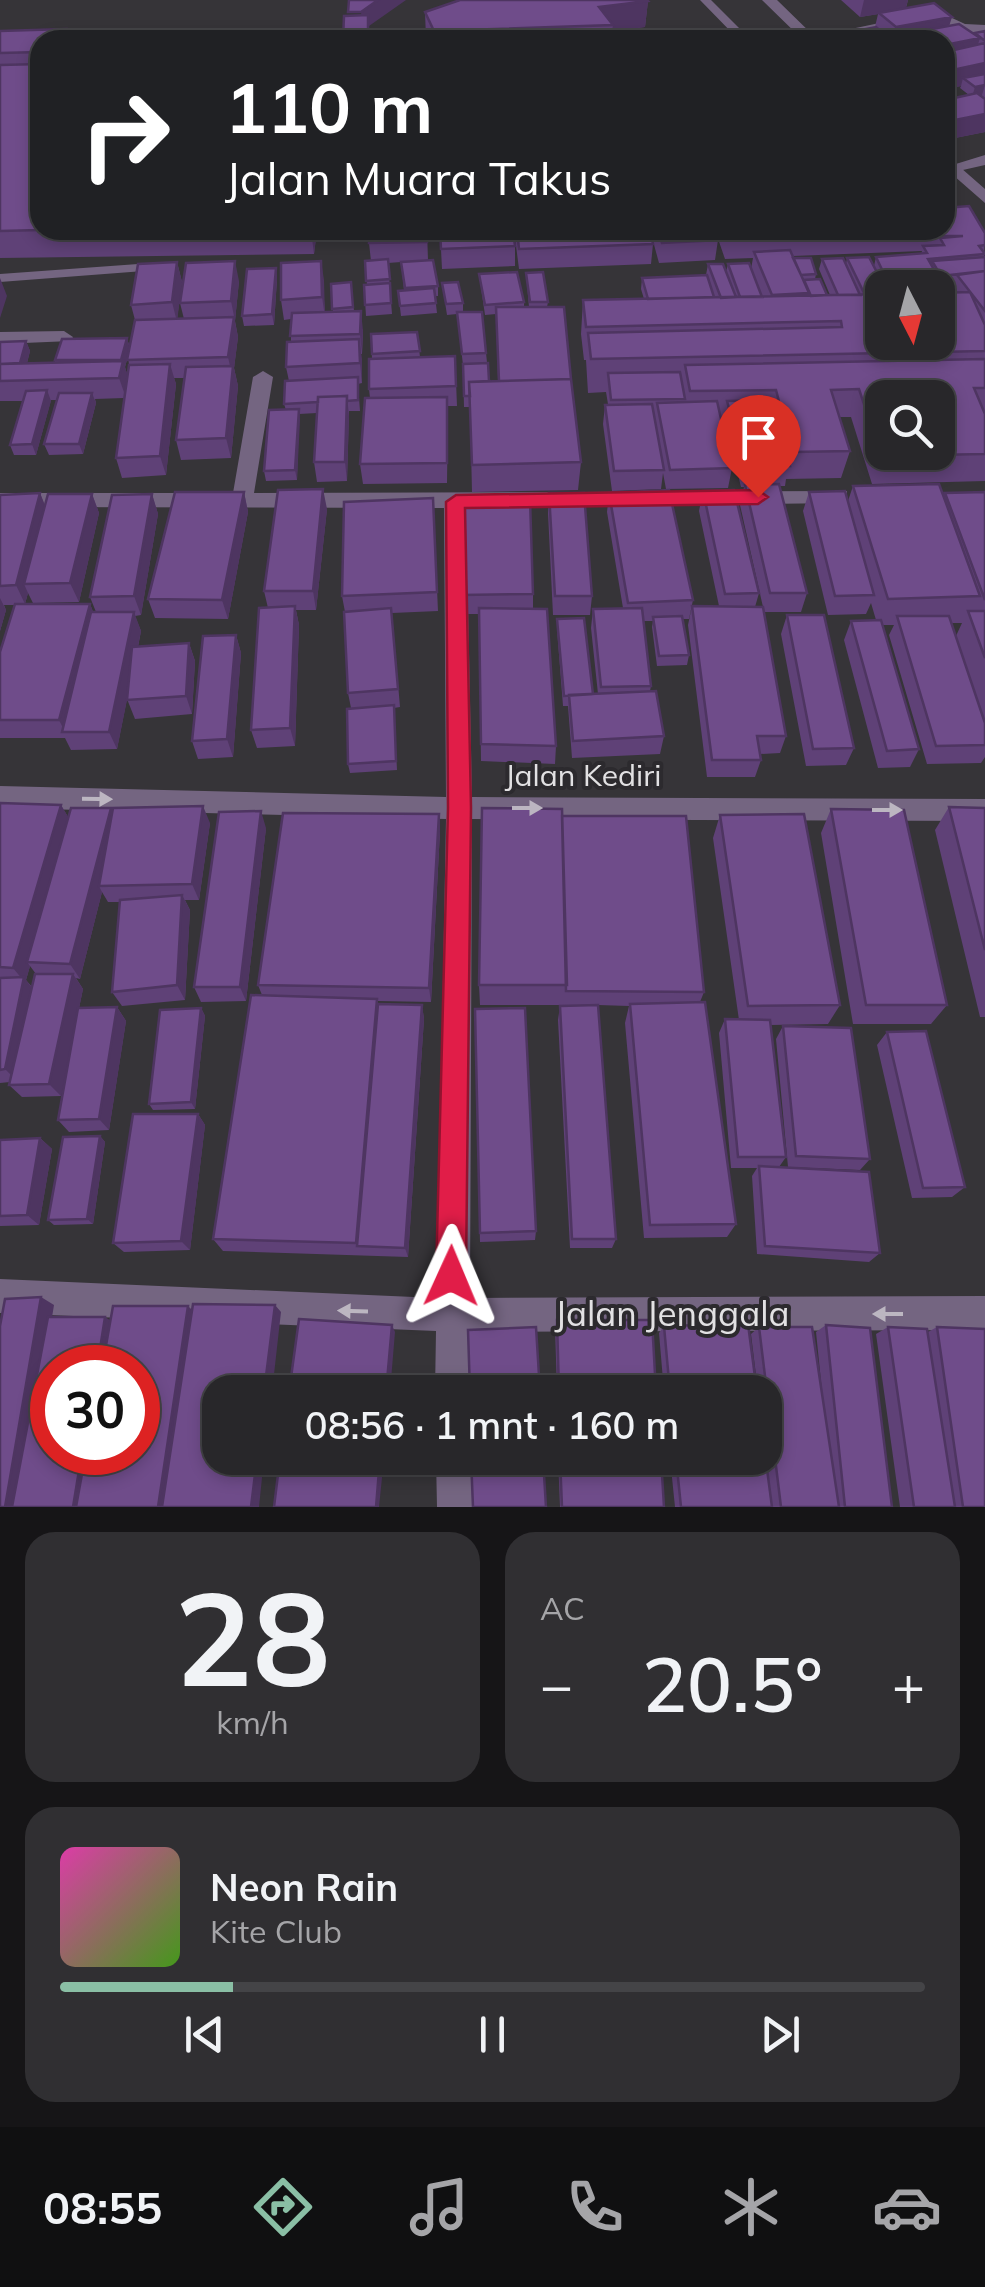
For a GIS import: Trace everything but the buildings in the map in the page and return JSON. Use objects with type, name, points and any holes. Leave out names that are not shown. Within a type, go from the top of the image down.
[{"type":"street","points":[[770,0],[800,30]]},
{"type":"street","points":[[916,0],[962,28],[985,29]]},
{"type":"street","points":[[861,30],[937,15]]},
{"type":"street","points":[[955,163],[985,160]]},
{"type":"street","points":[[955,168],[985,198]]},
{"type":"street","points":[[0,338],[64,337]]},
{"type":"street","points":[[242,500],[263,377]]},
{"type":"street","points":[[0,500],[456,502],[867,496]]},
{"type":"street","points":[[452,1375],[459,808],[456,502]]},
{"type":"street","name":"Jalan Kediri","points":[[0,797],[459,808],[985,810]]},
{"type":"street","name":"Jalan Jenggala","points":[[0,1296],[450,1315],[985,1314]]},
{"type":"street","points":[[454,1475],[455,1507]]},
{"type":"lane","points":[[705,0],[735,30]]},
{"type":"lane","points":[[0,278],[152,267]]},
{"type":"route","points":[[451,1276],[459,808],[456,502],[758,497]]}]
